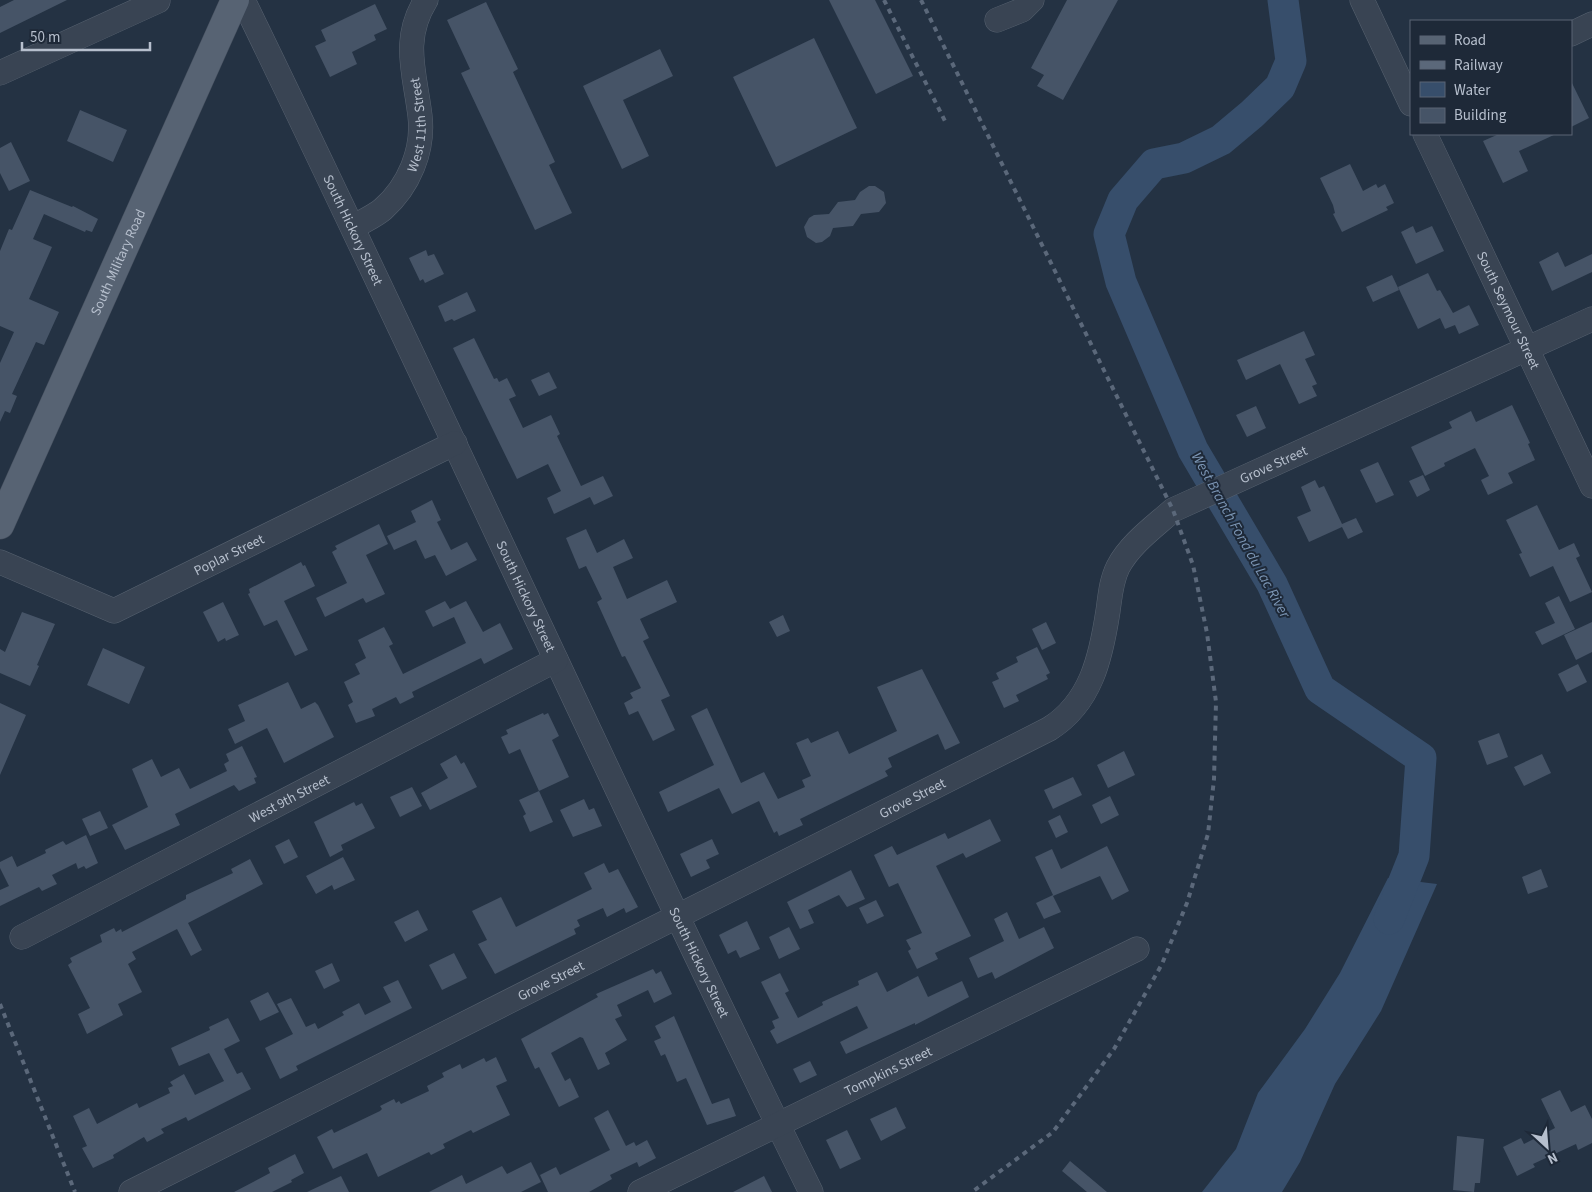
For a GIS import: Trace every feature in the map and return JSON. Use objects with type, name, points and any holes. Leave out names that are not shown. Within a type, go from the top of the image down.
[{"type":"main road","name":"South Military Road","points":[[0,525],[235,0]]},
{"type":"street","name":"South Hickory Street","points":[[243,0],[354,227],[676,917],[810,1192]]},
{"type":"street","name":"West 11th Street","points":[[354,227],[379,212],[391,201],[405,183],[415,162],[421,123],[410,55],[411,39],[418,12],[426,0]]},
{"type":"street","points":[[997,20],[1022,10],[1032,0]]},
{"type":"street","points":[[1362,0],[1410,102]]},
{"type":"street","points":[[0,73],[158,1]]},
{"type":"street","points":[[1572,34],[1592,24]]},
{"type":"street","name":"South Seymour Street","points":[[1425,135],[1592,486]]},
{"type":"street","name":"Grove Street","points":[[131,1192],[1063,721],[1082,698],[1099,663],[1114,579],[1123,559],[1173,510],[1592,318]]},
{"type":"street","name":"Poplar Street","points":[[0,562],[114,611],[455,443]]},
{"type":"street","name":"West 9th Street","points":[[22,937],[556,660]]},
{"type":"street","name":"Tompkins Street","points":[[640,1192],[776,1123],[1137,949]]},
{"type":"water","points":[[1388,878],[1437,884],[1381,1011],[1335,1084],[1300,1162],[1282,1192],[1202,1192],[1236,1149],[1258,1093],[1305,1029],[1340,973]]},
{"type":"building","points":[[14,0],[67,0],[0,33],[0,7]]},
{"type":"building","points":[[829,0],[875,0],[913,76],[876,94]]},
{"type":"building","points":[[1067,0],[1118,0],[1063,100],[1037,86],[1044,75],[1031,68]]},
{"type":"building","points":[[486,2],[518,69],[513,72],[555,162],[549,165],[572,213],[535,230],[461,73],[470,69],[447,20]]},
{"type":"building","points":[[375,4],[387,29],[374,35],[376,40],[352,52],[357,64],[330,77],[315,46],[326,41],[321,30]]},
{"type":"building","points":[[814,38],[857,128],[776,167],[733,77]]},
{"type":"building","points":[[660,49],[673,76],[623,100],[649,156],[622,169],[583,86]]},
{"type":"building","points":[[1572,83],[1589,118],[1572,126]]},
{"type":"building","points":[[80,110],[127,130],[113,162],[67,141]]},
{"type":"building","points":[[1497,135],[1554,135],[1519,151],[1528,171],[1503,183],[1483,141]]},
{"type":"building","points":[[11,142],[30,181],[9,191],[0,173],[0,148]]},
{"type":"building","points":[[1350,164],[1363,191],[1376,184],[1378,188],[1385,184],[1394,203],[1386,207],[1388,210],[1342,232],[1333,214],[1335,213],[1333,205],[1320,178]]},
{"type":"building","points":[[869,186],[875,186],[884,192],[886,203],[879,212],[861,214],[853,226],[833,228],[830,236],[822,242],[816,243],[807,237],[804,227],[809,218],[814,215],[829,214],[838,202],[855,200],[860,192]]},
{"type":"building","points":[[30,190],[73,206],[98,219],[92,232],[86,230],[85,232],[44,214],[33,239],[52,247],[29,299],[59,312],[44,345],[36,342],[12,394],[17,396],[10,413],[5,411],[0,422],[0,363],[14,332],[0,326],[0,251],[9,229],[12,230]]},
{"type":"building","points":[[1413,226],[1416,233],[1432,226],[1444,251],[1416,264],[1401,232]]},
{"type":"building","points":[[426,250],[428,256],[434,254],[444,274],[425,283],[423,279],[420,281],[409,258]]},
{"type":"building","points":[[1558,252],[1565,267],[1592,254],[1592,272],[1552,291],[1539,262]]},
{"type":"building","points":[[1428,273],[1437,291],[1440,290],[1453,313],[1469,305],[1479,325],[1459,334],[1455,325],[1445,329],[1440,318],[1418,329],[1398,287]]},
{"type":"building","points":[[1392,275],[1399,290],[1373,302],[1366,287]]},
{"type":"building","points":[[467,292],[476,311],[454,321],[452,319],[445,322],[438,306]]},
{"type":"building","points":[[1304,331],[1315,355],[1305,359],[1317,384],[1312,386],[1317,396],[1299,404],[1280,364],[1246,380],[1237,360]]},
{"type":"building","points":[[474,338],[494,379],[497,378],[499,382],[507,378],[516,396],[509,399],[523,428],[551,415],[560,434],[557,436],[581,486],[603,476],[613,496],[594,505],[590,497],[554,514],[547,498],[561,491],[548,464],[517,479],[453,348]]},
{"type":"building","points":[[549,372],[557,388],[539,396],[531,380]]},
{"type":"building","points":[[1512,405],[1530,443],[1528,444],[1535,460],[1508,473],[1513,483],[1488,495],[1481,480],[1489,476],[1475,448],[1444,463],[1445,466],[1425,476],[1411,447],[1452,428],[1449,422],[1471,411],[1476,422]]},
{"type":"building","points":[[1256,406],[1266,428],[1247,437],[1236,415]]},
{"type":"building","points":[[1378,462],[1394,495],[1376,503],[1360,470]]},
{"type":"building","points":[[1423,475],[1430,490],[1417,497],[1409,481]]},
{"type":"building","points":[[1315,480],[1319,488],[1324,486],[1342,524],[1356,518],[1363,532],[1348,539],[1342,527],[1309,542],[1297,517],[1311,511],[1301,487]]},
{"type":"building","points":[[432,500],[441,520],[437,522],[451,550],[467,542],[477,560],[446,576],[435,555],[425,559],[416,540],[394,550],[387,536],[416,522],[411,511]]},
{"type":"building","points":[[1537,505],[1559,550],[1574,543],[1580,556],[1576,558],[1592,592],[1570,602],[1553,566],[1530,577],[1519,554],[1522,553],[1506,520]]},
{"type":"building","points":[[379,524],[388,544],[366,555],[385,594],[366,603],[363,598],[325,617],[316,598],[347,583],[332,552],[337,549],[335,546]]},
{"type":"building","points":[[586,529],[597,553],[624,539],[633,558],[613,567],[627,599],[667,580],[677,602],[640,619],[649,638],[643,641],[670,696],[661,700],[675,730],[653,741],[638,711],[629,715],[624,703],[633,698],[630,693],[641,688],[625,656],[622,657],[597,602],[602,599],[586,566],[579,569],[566,538]]},
{"type":"building","points":[[301,562],[303,566],[305,565],[315,586],[284,601],[308,650],[295,656],[277,620],[264,626],[248,594],[250,593],[249,589]]},
{"type":"building","points":[[1559,596],[1575,629],[1542,645],[1535,632],[1555,623],[1545,603]]},
{"type":"building","points":[[445,601],[450,609],[466,601],[483,632],[500,623],[513,649],[484,664],[481,658],[412,692],[414,697],[400,704],[396,697],[372,709],[375,716],[356,723],[348,705],[353,702],[344,682],[360,674],[355,664],[366,658],[358,640],[384,627],[393,644],[389,646],[403,674],[466,643],[454,617],[433,627],[425,611]]},
{"type":"building","points":[[223,602],[239,635],[226,641],[225,638],[218,642],[203,612]]},
{"type":"building","points":[[22,612],[55,624],[30,686],[0,673],[0,649],[5,652]]},
{"type":"building","points":[[783,615],[790,631],[777,637],[769,622]]},
{"type":"building","points":[[1046,622],[1056,643],[1042,650],[1032,629]]},
{"type":"building","points":[[1592,622],[1592,652],[1576,660],[1564,635]]},
{"type":"building","points":[[1037,647],[1050,673],[1046,675],[1048,679],[1016,695],[1019,701],[1004,708],[992,682],[999,679],[996,673],[1018,662],[1016,657]]},
{"type":"building","points":[[103,648],[145,667],[129,704],[87,685]]},
{"type":"building","points":[[1578,664],[1587,682],[1567,692],[1558,674]]},
{"type":"building","points":[[922,669],[960,743],[945,750],[938,734],[888,758],[892,767],[885,771],[888,776],[800,819],[803,825],[779,836],[777,831],[774,833],[759,801],[732,814],[719,788],[668,812],[659,792],[714,765],[691,716],[707,708],[741,783],[764,772],[778,799],[805,787],[802,780],[811,776],[796,743],[808,738],[811,743],[838,731],[849,754],[897,731],[877,687]]},
{"type":"building","points":[[288,682],[301,709],[315,702],[318,705],[334,737],[284,763],[267,728],[235,744],[228,729],[245,721],[238,705]]},
{"type":"building","points":[[0,703],[26,715],[0,775]]},
{"type":"building","points":[[543,713],[544,715],[548,713],[559,736],[552,740],[569,777],[539,791],[520,749],[509,754],[501,737],[508,734],[506,730]]},
{"type":"building","points":[[1499,733],[1508,757],[1487,765],[1478,741]]},
{"type":"building","points":[[242,746],[257,777],[254,778],[256,783],[239,791],[234,785],[175,814],[180,825],[125,850],[112,825],[148,807],[132,769],[152,759],[161,777],[179,768],[190,789],[227,771],[224,764],[229,761],[226,754]]},
{"type":"building","points":[[1124,751],[1135,775],[1108,788],[1097,765]]},
{"type":"building","points":[[1542,754],[1551,773],[1524,786],[1514,767]]},
{"type":"building","points":[[456,755],[461,764],[464,762],[477,787],[430,810],[421,793],[448,778],[440,764]]},
{"type":"building","points":[[1073,777],[1082,795],[1053,809],[1044,790]]},
{"type":"building","points":[[412,787],[422,806],[400,817],[390,797]]},
{"type":"building","points":[[539,791],[553,822],[530,832],[523,816],[526,814],[519,800]]},
{"type":"building","points":[[1110,796],[1119,815],[1101,824],[1092,805]]},
{"type":"building","points":[[584,799],[589,810],[594,808],[602,826],[573,837],[560,810]]},
{"type":"building","points":[[354,802],[356,806],[362,803],[375,828],[341,845],[343,850],[330,857],[314,822]]},
{"type":"building","points":[[100,811],[108,828],[90,836],[82,819]]},
{"type":"building","points":[[1060,815],[1068,832],[1056,838],[1048,821]]},
{"type":"building","points":[[990,819],[1001,841],[966,858],[963,853],[936,866],[971,936],[935,953],[938,959],[917,969],[908,951],[911,949],[906,940],[922,933],[898,883],[889,887],[874,855],[892,846],[897,855],[945,833],[948,839]]},
{"type":"building","points":[[86,835],[98,863],[86,869],[84,866],[78,869],[76,863],[52,875],[57,884],[42,891],[39,887],[0,906],[0,890],[9,886],[0,868],[0,862],[12,856],[17,867],[46,853],[45,850],[63,841],[66,845]]},
{"type":"building","points":[[289,839],[298,857],[284,864],[275,846]]},
{"type":"building","points":[[712,839],[719,854],[706,860],[710,868],[691,877],[680,854]]},
{"type":"building","points":[[1107,846],[1129,891],[1112,900],[1100,876],[1053,896],[1061,912],[1044,919],[1036,903],[1053,895],[1035,857],[1052,849],[1061,869]]},
{"type":"building","points":[[343,857],[355,880],[334,890],[332,885],[316,894],[306,876]]},
{"type":"building","points":[[250,859],[263,884],[188,923],[202,950],[191,956],[177,929],[132,952],[136,959],[128,964],[142,992],[118,1004],[123,1015],[87,1034],[78,1014],[90,1008],[68,965],[72,962],[70,958],[102,942],[100,935],[114,928],[116,932],[121,929],[122,932],[186,899],[186,895],[233,873],[231,869]]},
{"type":"building","points":[[604,863],[609,873],[618,869],[638,907],[626,913],[624,908],[607,917],[603,908],[577,920],[580,926],[574,929],[576,934],[495,974],[478,944],[487,940],[472,911],[501,897],[516,927],[592,889],[584,873]]},
{"type":"building","points":[[1541,869],[1548,887],[1528,894],[1522,877]]},
{"type":"building","points":[[851,870],[865,899],[847,907],[839,895],[808,910],[814,923],[800,929],[787,902]]},
{"type":"building","points":[[876,900],[884,916],[867,924],[859,908]]},
{"type":"building","points":[[418,910],[428,930],[405,942],[394,922]]},
{"type":"building","points":[[1007,912],[1019,939],[1044,927],[1054,948],[995,979],[992,972],[978,978],[969,958],[1004,941],[994,919]]},
{"type":"building","points":[[747,921],[760,949],[740,958],[736,950],[728,954],[719,935]]},
{"type":"building","points":[[789,927],[800,949],[779,959],[769,937]]},
{"type":"building","points":[[454,953],[467,978],[442,990],[429,965]]},
{"type":"building","points":[[332,963],[340,981],[324,989],[315,971]]},
{"type":"building","points":[[653,969],[656,974],[661,971],[672,994],[654,1003],[648,990],[617,1005],[622,1016],[615,1019],[627,1040],[605,1053],[610,1064],[598,1070],[583,1038],[580,1037],[551,1053],[565,1081],[570,1078],[579,1097],[559,1107],[539,1067],[535,1069],[521,1039],[598,997],[596,994]]},
{"type":"building","points":[[877,972],[887,992],[918,976],[928,997],[962,981],[969,997],[915,1025],[915,1023],[846,1054],[840,1042],[868,1028],[857,1006],[777,1044],[770,1031],[775,1028],[772,1021],[779,1018],[761,982],[780,973],[789,991],[785,993],[798,1018],[823,1005],[822,1002],[859,985],[858,981]]},
{"type":"building","points":[[398,980],[412,1008],[296,1066],[298,1070],[280,1079],[265,1048],[293,1034],[277,1004],[291,998],[306,1027],[315,1023],[318,1029],[344,1015],[342,1012],[359,1003],[365,1015],[391,1002],[383,987]]},
{"type":"building","points":[[268,992],[279,1012],[260,1021],[250,1001]]},
{"type":"building","points":[[674,1016],[712,1104],[729,1098],[736,1116],[707,1125],[686,1078],[677,1082],[665,1054],[661,1056],[654,1041],[661,1038],[655,1026]]},
{"type":"building","points":[[228,1018],[240,1041],[224,1049],[237,1074],[242,1072],[251,1089],[188,1121],[186,1117],[161,1129],[164,1133],[147,1142],[144,1137],[113,1155],[114,1158],[93,1168],[82,1148],[87,1146],[73,1116],[89,1108],[97,1124],[137,1103],[139,1108],[170,1093],[168,1088],[173,1086],[170,1082],[184,1074],[195,1095],[224,1081],[209,1053],[179,1066],[171,1048],[210,1030],[209,1027]]},
{"type":"building","points":[[496,1057],[507,1081],[496,1086],[510,1115],[473,1133],[471,1130],[443,1144],[445,1148],[431,1155],[429,1152],[378,1177],[367,1153],[333,1169],[317,1137],[332,1129],[334,1133],[380,1111],[382,1109],[380,1106],[394,1099],[396,1103],[399,1101],[401,1104],[429,1091],[427,1086],[444,1077],[442,1073],[460,1064],[462,1069],[484,1058],[486,1062]]},
{"type":"building","points":[[810,1061],[817,1075],[800,1083],[793,1069]]},
{"type":"building","points":[[1560,1090],[1571,1112],[1585,1105],[1592,1119],[1592,1143],[1578,1150],[1576,1144],[1533,1164],[1535,1167],[1517,1176],[1503,1147],[1521,1138],[1524,1144],[1555,1128],[1541,1099]]},
{"type":"building","points":[[896,1107],[906,1128],[881,1141],[870,1119]]},
{"type":"building","points":[[608,1110],[626,1146],[634,1142],[636,1146],[647,1140],[656,1158],[639,1167],[637,1162],[610,1175],[612,1179],[589,1192],[548,1192],[540,1175],[556,1167],[560,1175],[610,1150],[594,1118]]},
{"type":"building","points":[[847,1130],[861,1159],[840,1169],[826,1140]]},
{"type":"building","points":[[1457,1136],[1484,1139],[1480,1183],[1475,1183],[1474,1192],[1453,1190]]},
{"type":"building","points":[[295,1154],[304,1173],[291,1180],[292,1182],[272,1192],[234,1192],[270,1173],[268,1168]]},
{"type":"building","points":[[1070,1161],[1107,1192],[1087,1192],[1062,1171]]},
{"type":"building","points":[[531,1162],[541,1182],[521,1192],[429,1192],[462,1175],[466,1184],[502,1166],[507,1174]]},
{"type":"building","points":[[341,1176],[349,1192],[307,1192]]},
{"type":"building","points":[[764,1176],[772,1192],[733,1192]]},
{"type":"waterway","name":"West Branch Fond du Lac River","points":[[1283,0],[1291,61],[1280,87],[1221,140],[1184,158],[1154,164],[1123,200],[1109,234],[1121,282],[1193,450],[1272,584],[1320,689],[1421,758],[1414,856],[1389,919]]},
{"type":"railway","points":[[884,0],[947,125]]},
{"type":"railway","points":[[921,0],[1173,510],[1193,565],[1207,633],[1216,702],[1214,779],[1208,834],[1187,903],[1162,964],[1114,1049],[1053,1132],[972,1192]]},
{"type":"railway","points":[[0,1004],[75,1192]]}]
